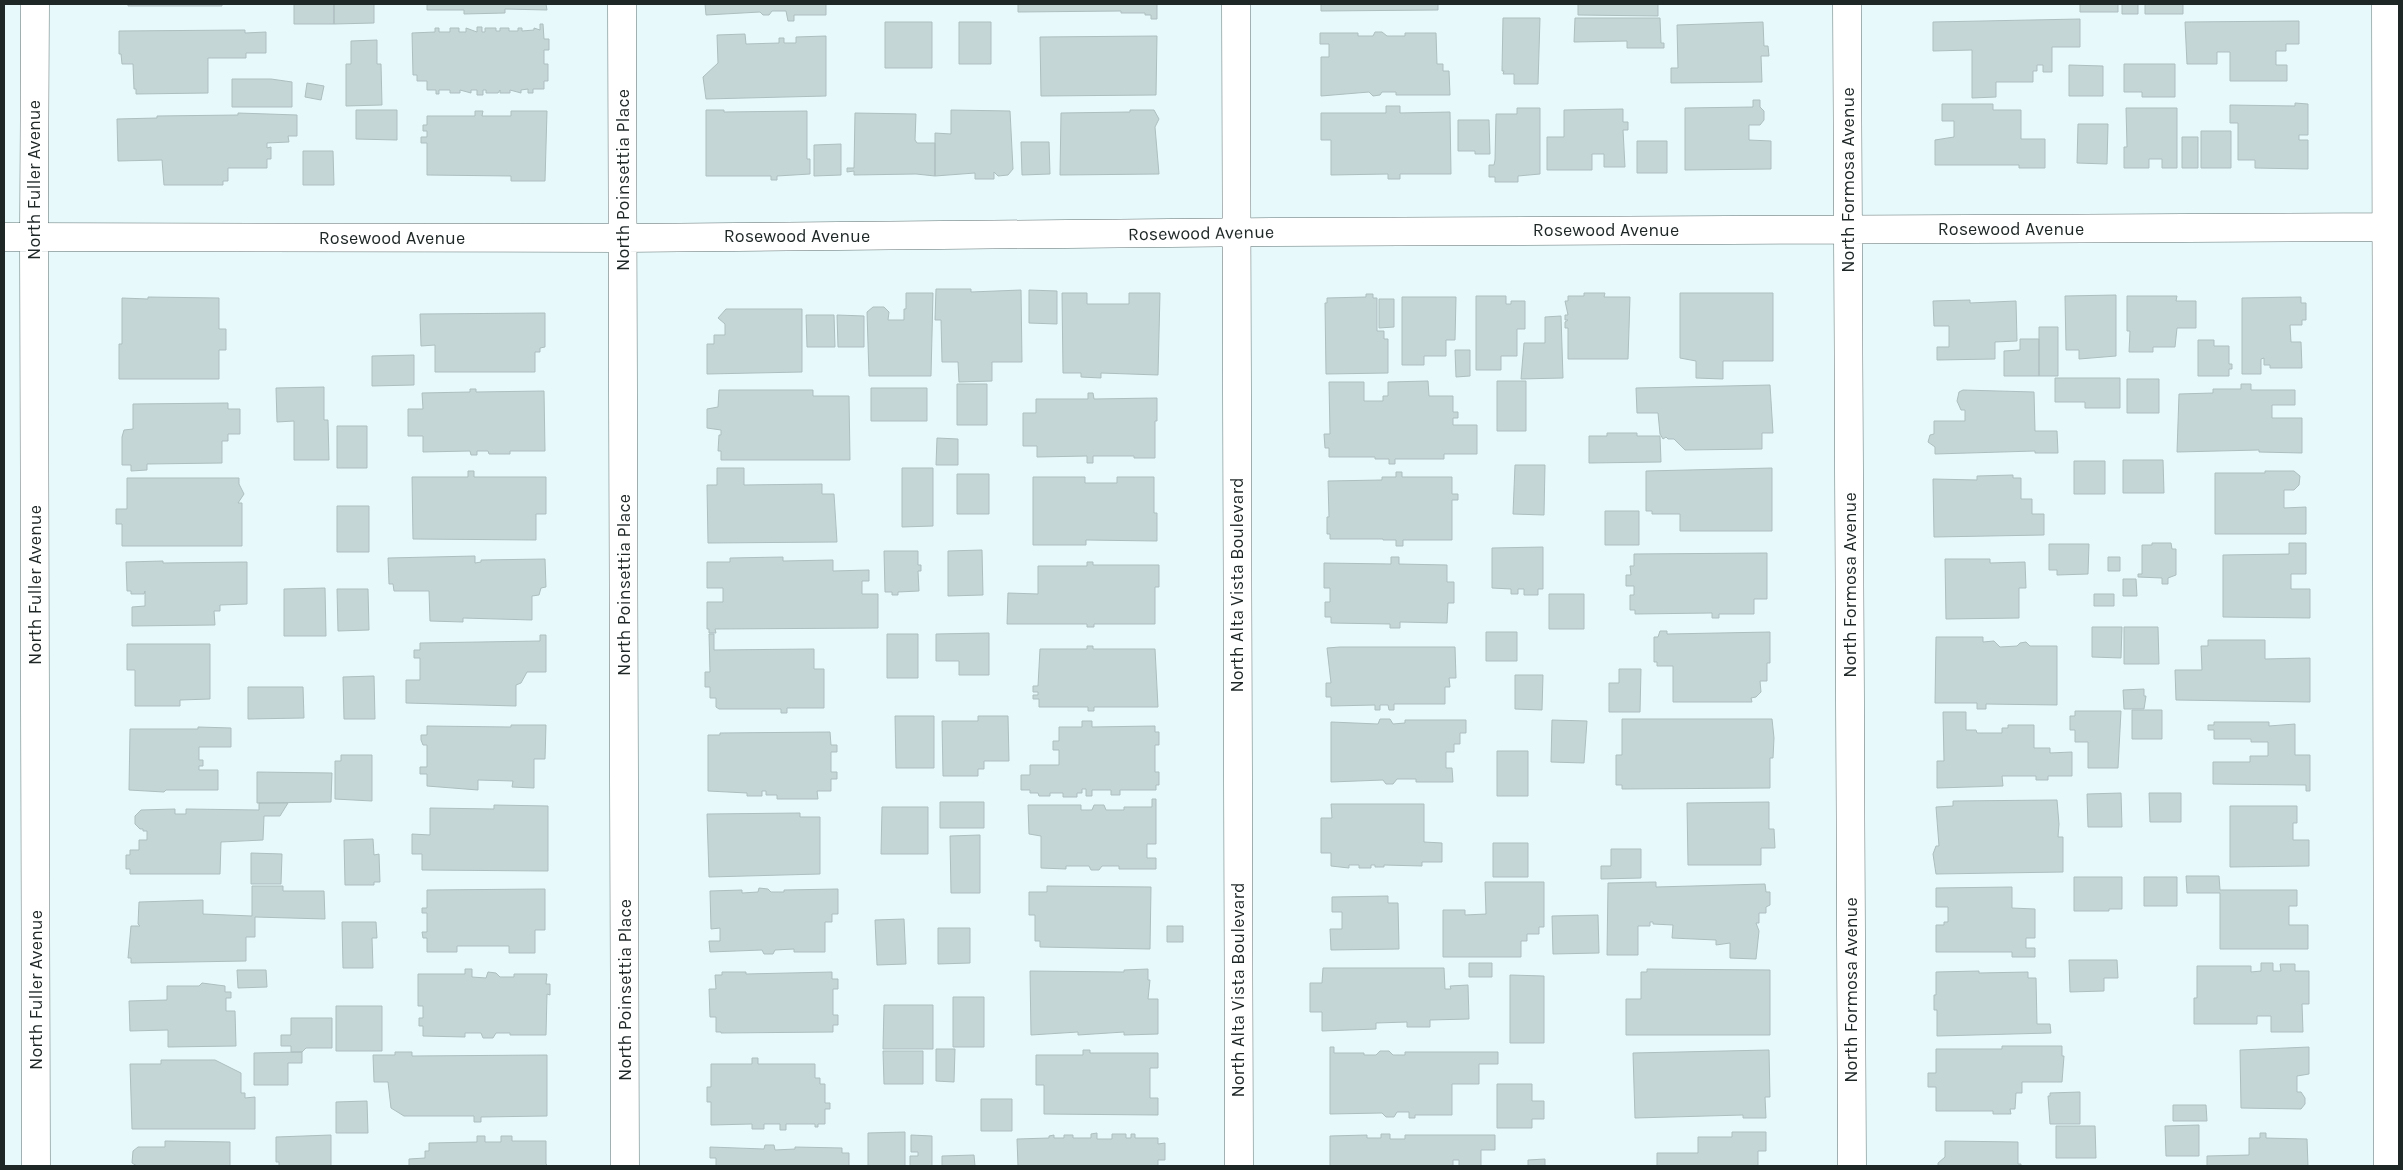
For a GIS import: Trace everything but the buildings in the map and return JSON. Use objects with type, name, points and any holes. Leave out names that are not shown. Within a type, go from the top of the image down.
[{"type":"street","name":"North Fuller Avenue","points":[[35,4],[36,1166]]},
{"type":"street","name":"North Poinsettia Place","points":[[622,4],[625,1166]]},
{"type":"street","name":"North Alta Vista Boulevard","points":[[1236,4],[1239,1166]]},
{"type":"street","name":"North Formosa Avenue","points":[[1847,4],[1852,1166]]},
{"type":"street","points":[[2386,4],[2392,226],[2388,1166]]},
{"type":"street","name":"Rosewood Avenue","points":[[4,237],[623,238],[1237,232],[2392,226]]}]
